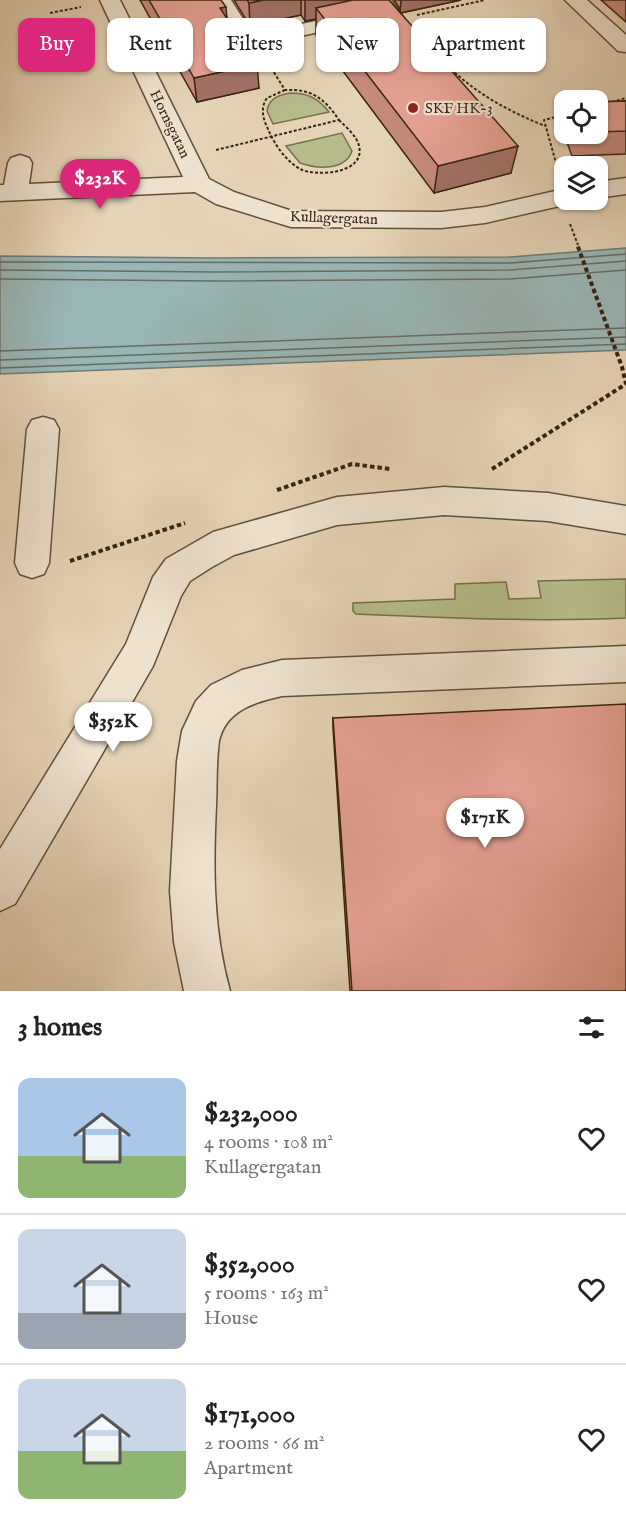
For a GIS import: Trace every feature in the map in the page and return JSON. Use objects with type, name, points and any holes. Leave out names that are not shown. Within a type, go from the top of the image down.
[{"type":"street","name":"Hornsgatan","points":[[110,0],[199,184]]},
{"type":"street","points":[[220,0],[232,18]]},
{"type":"street","points":[[575,0],[626,46]]},
{"type":"street","points":[[304,27],[385,6]]},
{"type":"street","points":[[20,163],[8,193],[199,184]]},
{"type":"street","name":"Kullagergatan","points":[[199,184],[225,198],[291,219],[441,220],[554,205]]},
{"type":"street","points":[[608,188],[626,186]]},
{"type":"street","points":[[32,563],[43,429]]},
{"type":"street","points":[[0,889],[140,654],[165,588],[178,570],[225,543],[337,511],[444,501],[548,507],[626,520]]},
{"type":"street","points":[[207,991],[198,964],[193,917],[192,864],[198,754],[199,743],[209,715],[226,697],[247,686],[282,678],[626,664]]},
{"type":"path","points":[[385,6],[404,17],[485,0]]},
{"type":"path","points":[[274,72],[285,90]]},
{"type":"path","points":[[453,72],[460,80],[501,108],[545,126]]},
{"type":"path","points":[[301,89],[325,99],[355,140],[359,153],[352,165],[335,172],[305,171],[294,166],[271,137],[264,124],[262,105],[270,95],[285,90],[301,89]]},
{"type":"path","points":[[608,104],[626,98]]},
{"type":"path","points":[[554,118],[544,120],[555,156]]},
{"type":"path","points":[[183,151],[212,144],[215,150],[339,120]]},
{"type":"path","points":[[567,210],[622,367]]},
{"type":"green space","points":[[290,93],[312,97],[329,112],[273,124],[267,111],[270,103],[278,96]]},
{"type":"green space","points":[[342,133],[352,151],[343,162],[330,167],[300,163],[286,146]]},
{"type":"green space","points":[[626,579],[626,618],[491,619],[356,614],[353,611],[353,603],[455,599],[455,584],[506,582],[509,599],[541,598],[538,581]]},
{"type":"water","points":[[626,248],[626,350],[0,374],[0,256],[510,257]]},
{"type":"building","points":[[149,0],[221,0],[226,7],[220,8],[227,18],[205,18],[205,72],[221,72],[194,78],[191,72],[193,72],[193,18],[159,18]]},
{"type":"building","points":[[247,0],[263,0],[249,3]]},
{"type":"building","points":[[353,0],[389,0],[411,25],[411,72],[453,72],[518,146],[438,166],[365,72],[399,72],[399,18],[324,18],[316,8]]},
{"type":"building","points":[[626,101],[626,131],[608,132],[608,102]]},
{"type":"building","points":[[626,704],[626,991],[352,991],[333,718]]},
{"type":"place","name":"SKF HK-3","points":[[413,108]]}]
